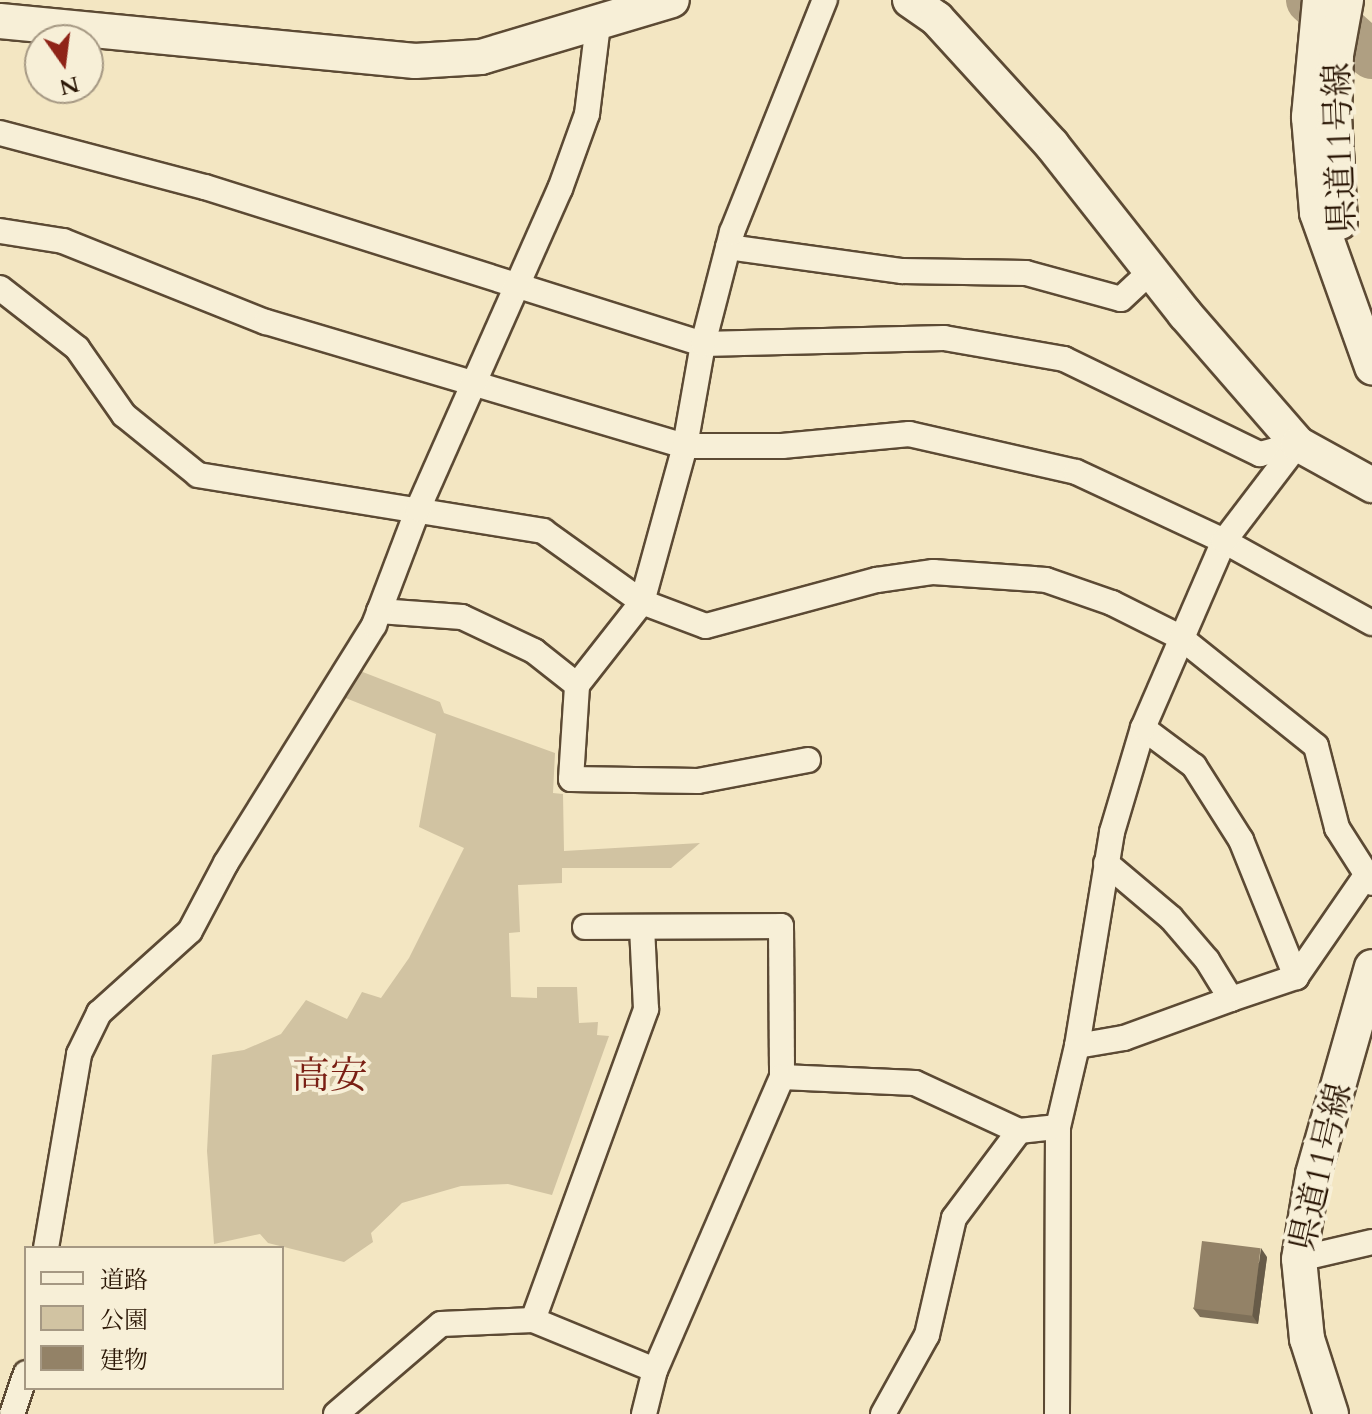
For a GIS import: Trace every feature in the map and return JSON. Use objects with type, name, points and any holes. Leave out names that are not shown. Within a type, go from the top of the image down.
[{"type":"street","points":[[0,21],[415,61],[481,57],[598,25],[672,0]]},
{"type":"street","points":[[808,760],[698,781],[571,779],[577,685],[642,602],[685,446],[703,344],[728,247],[825,0]]},
{"type":"street","points":[[910,0],[937,19],[1052,145],[1151,271],[1298,444],[1372,485]]},
{"type":"street","name":"県道11号線","points":[[1320,0],[1309,117],[1317,213],[1372,367]]},
{"type":"street","name":"県道11号線","points":[[1346,0],[1336,55],[1337,200],[1349,297]]},
{"type":"street","points":[[46,1246],[79,1054],[99,1013],[190,931],[379,611],[418,509],[560,189],[587,114],[598,25]]},
{"type":"street","points":[[0,133],[205,187],[703,344],[944,338],[1064,359],[1260,454],[1298,444]]},
{"type":"street","points":[[0,231],[63,241],[266,322],[685,446],[782,446],[909,434],[1076,472],[1224,541],[1372,623]]},
{"type":"street","points":[[728,247],[902,271],[1026,273],[1121,299],[1151,271]]},
{"type":"street","points":[[0,288],[77,348],[124,415],[198,475],[543,531],[642,602],[706,626],[877,580],[933,572],[1046,580],[1112,603],[1180,637],[1316,746],[1337,828],[1368,880],[1296,977],[1124,1038],[1077,1046]]},
{"type":"street","points":[[1057,1414],[1058,1127],[1077,1046],[1106,863],[1143,728],[1180,637],[1224,541],[1298,444]]},
{"type":"street","points":[[379,611],[462,617],[534,651],[577,685]]},
{"type":"street","points":[[1143,728],[1194,766],[1241,840],[1296,977]]},
{"type":"street","points":[[1106,863],[1171,918],[1207,960],[1231,999]]},
{"type":"street","points":[[585,927],[781,926],[782,1077],[655,1370],[644,1414]]},
{"type":"street","points":[[533,1320],[646,1009],[642,927]]},
{"type":"street","name":"県道11号線","points":[[1331,1414],[1307,1339],[1299,1259],[1313,1174],[1372,967]]},
{"type":"street","points":[[782,1077],[915,1083],[1019,1131],[1058,1127]]},
{"type":"street","points":[[883,1414],[927,1335],[954,1218],[1019,1131]]},
{"type":"street","points":[[1299,1259],[1372,1242]]},
{"type":"street","points":[[336,1414],[441,1324],[533,1320],[655,1370]]},
{"type":"street","points":[[12,1414],[24,1379]]},
{"type":"green space","points":[[355,669],[440,702],[444,713],[555,753],[553,793],[563,794],[564,851],[700,843],[671,868],[562,868],[562,883],[518,885],[520,932],[509,933],[511,997],[537,998],[537,987],[577,987],[579,1023],[598,1022],[597,1035],[609,1036],[552,1195],[508,1184],[461,1186],[402,1203],[371,1233],[373,1242],[344,1262],[268,1243],[260,1234],[214,1244],[207,1151],[212,1055],[244,1050],[281,1034],[306,1000],[347,1019],[362,992],[381,998],[409,958],[464,848],[419,827],[436,734],[338,695]]},
{"type":"building","points":[[1202,1241],[1261,1248],[1252,1316],[1194,1308]]},
{"type":"waterway","points":[[1310,0],[1372,55]]},
{"type":"district","name":"高安","points":[[330,1077]]}]
